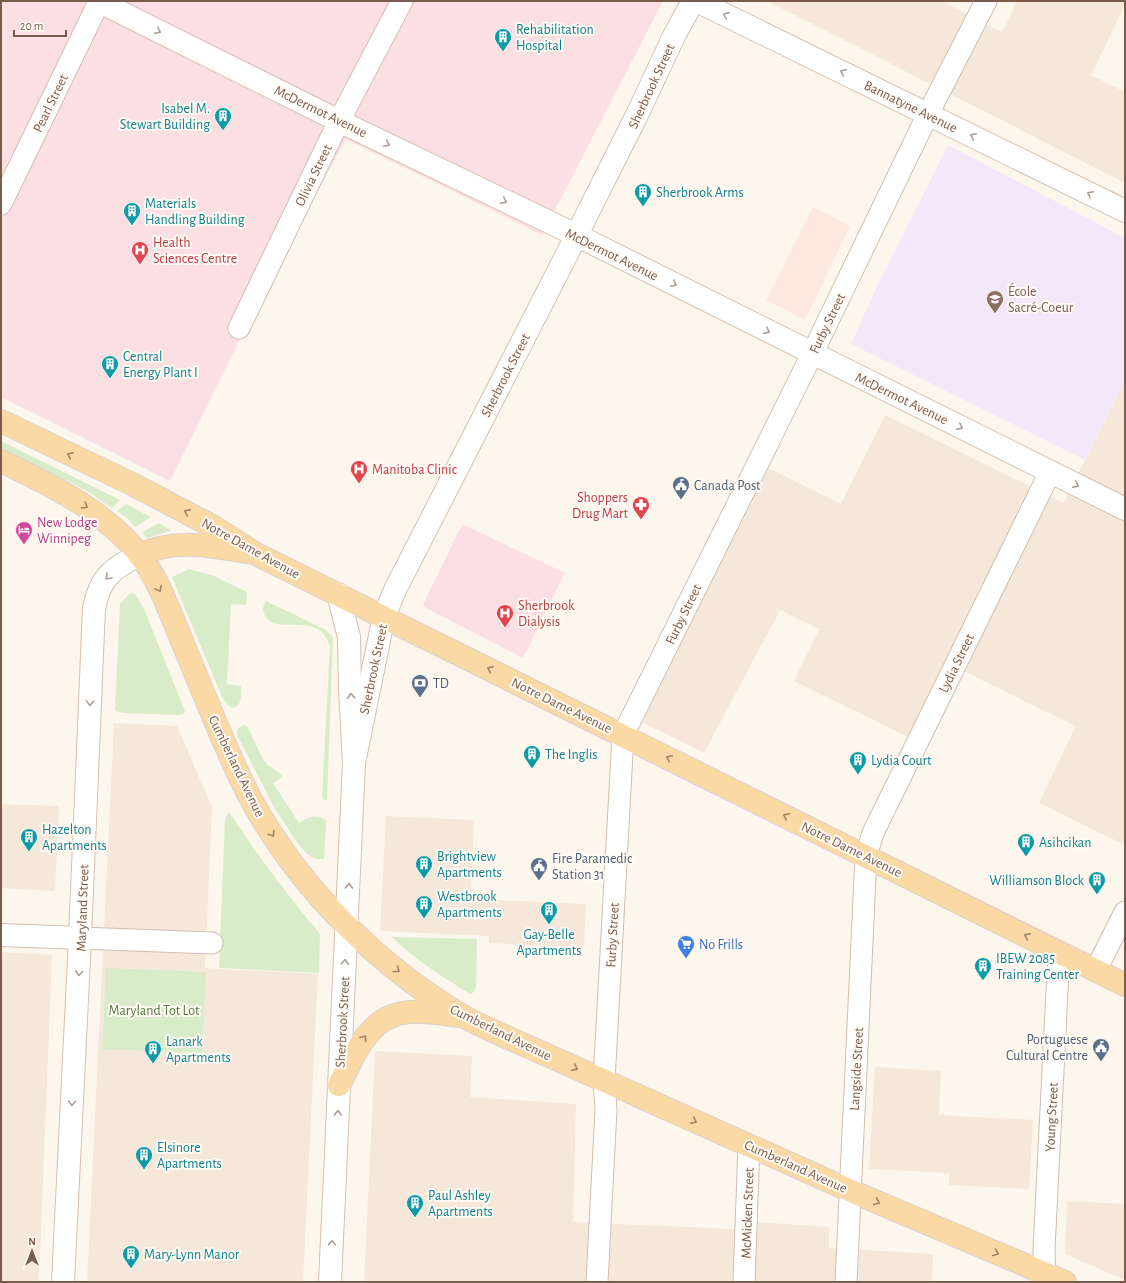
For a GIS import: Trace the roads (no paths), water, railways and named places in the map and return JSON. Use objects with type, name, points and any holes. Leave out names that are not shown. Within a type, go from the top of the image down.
[{"type":"main road","name":"Notre Dame Avenue","points":[[1,421],[132,484],[214,527],[256,554],[384,616],[1125,985]]},
{"type":"main road","points":[[1,461],[52,486],[93,510],[122,536],[139,555],[163,547],[188,544],[202,544],[256,554]]},
{"type":"main road","name":"Cumberland Avenue","points":[[139,555],[152,576],[172,615],[229,754],[252,802],[274,837],[314,890],[365,943],[406,977],[464,1016],[604,1081],[1044,1278],[1064,1282]]},
{"type":"main road","points":[[339,1085],[361,1042],[376,1025],[390,1016],[409,1012],[464,1016]]},
{"type":"street","name":"McDermot Avenue","points":[[98,1],[339,121],[576,235],[1125,509]]},
{"type":"street","name":"Pearl Street","points":[[1,204],[98,1]]},
{"type":"street","name":"Olivia Street","points":[[239,328],[339,121],[402,1]]},
{"type":"street","name":"Bannatyne Avenue","points":[[695,1],[1125,211]]},
{"type":"street","name":"Sherbrook Street","points":[[354,763],[384,616],[399,581],[637,115],[674,36],[695,1]]},
{"type":"street","name":"Furby Street","points":[[597,1282],[606,1110],[604,1081],[623,735],[812,354],[928,114],[986,1]]},
{"type":"street","name":"Lydia Street","points":[[866,856],[873,833],[1050,472]]},
{"type":"street","name":"Maryland Street","points":[[63,1282],[94,608],[97,594],[102,582],[119,566],[139,555]]},
{"type":"street","name":"Sherbrook Street","points":[[330,1282],[354,763],[350,690],[350,637],[338,594]]},
{"type":"street","name":"Langside Street","points":[[846,1282],[866,856]]},
{"type":"street","points":[[1096,970],[1125,912]]},
{"type":"street","points":[[1,935],[212,943]]},
{"type":"street","name":"Young Street","points":[[1044,1278],[1059,952]]},
{"type":"street","name":"McMicken Street","points":[[744,1282],[749,1145]]},
{"type":"place","name":"Rehabilitation Hospital","points":[[503,52]]},
{"type":"place","name":"Isabel M. Stewart Building","points":[[223,131]]},
{"type":"place","name":"Sherbrook Arms","points":[[643,207]]},
{"type":"place","name":"Materials Handling Building","points":[[132,226]]},
{"type":"place","name":"Health Sciences Centre","points":[[140,265]]},
{"type":"place","name":"École Sacré-Coeur","points":[[995,314]]},
{"type":"place","name":"Central Energy Plant I","points":[[110,379]]},
{"type":"place","name":"Manitoba Clinic","points":[[359,484]]},
{"type":"place","name":"Canada Post","points":[[681,500]]},
{"type":"place","name":"Shoppers Drug Mart","points":[[641,520]]},
{"type":"place","name":"New Lodge Winnipeg","points":[[24,545]]},
{"type":"place","name":"Sherbrook Dialysis","points":[[505,628]]},
{"type":"place","name":"TD","points":[[420,698]]},
{"type":"place","name":"The Inglis","points":[[532,769]]},
{"type":"place","name":"Lydia Court","points":[[858,775]]},
{"type":"place","name":"Hazelton Apartments","points":[[29,852]]},
{"type":"place","name":"Asihcikan","points":[[1026,857]]},
{"type":"place","name":"Brightview Apartments","points":[[424,879]]},
{"type":"place","name":"Fire Paramedic Station 31","points":[[539,881]]},
{"type":"place","name":"Williamson Block","points":[[1097,895]]},
{"type":"place","name":"Westbrook Apartments","points":[[424,919]]},
{"type":"place","name":"Gay-Belle Apartments","points":[[549,925]]},
{"type":"place","name":"No Frills","points":[[686,959]]},
{"type":"place","name":"IBEW 2085 Training Center","points":[[983,981]]},
{"type":"place","name":"Portuguese Cultural Centre","points":[[1101,1062]]},
{"type":"place","name":"Lanark Apartments","points":[[153,1064]]},
{"type":"place","name":"Elsinore Apartments","points":[[144,1170]]},
{"type":"place","name":"Paul Ashley Apartments","points":[[415,1218]]},
{"type":"place","name":"Mary-Lynn Manor","points":[[131,1269]]},
{"type":"park label","name":"Maryland Tot Lot","points":[[154,1010]]}]
